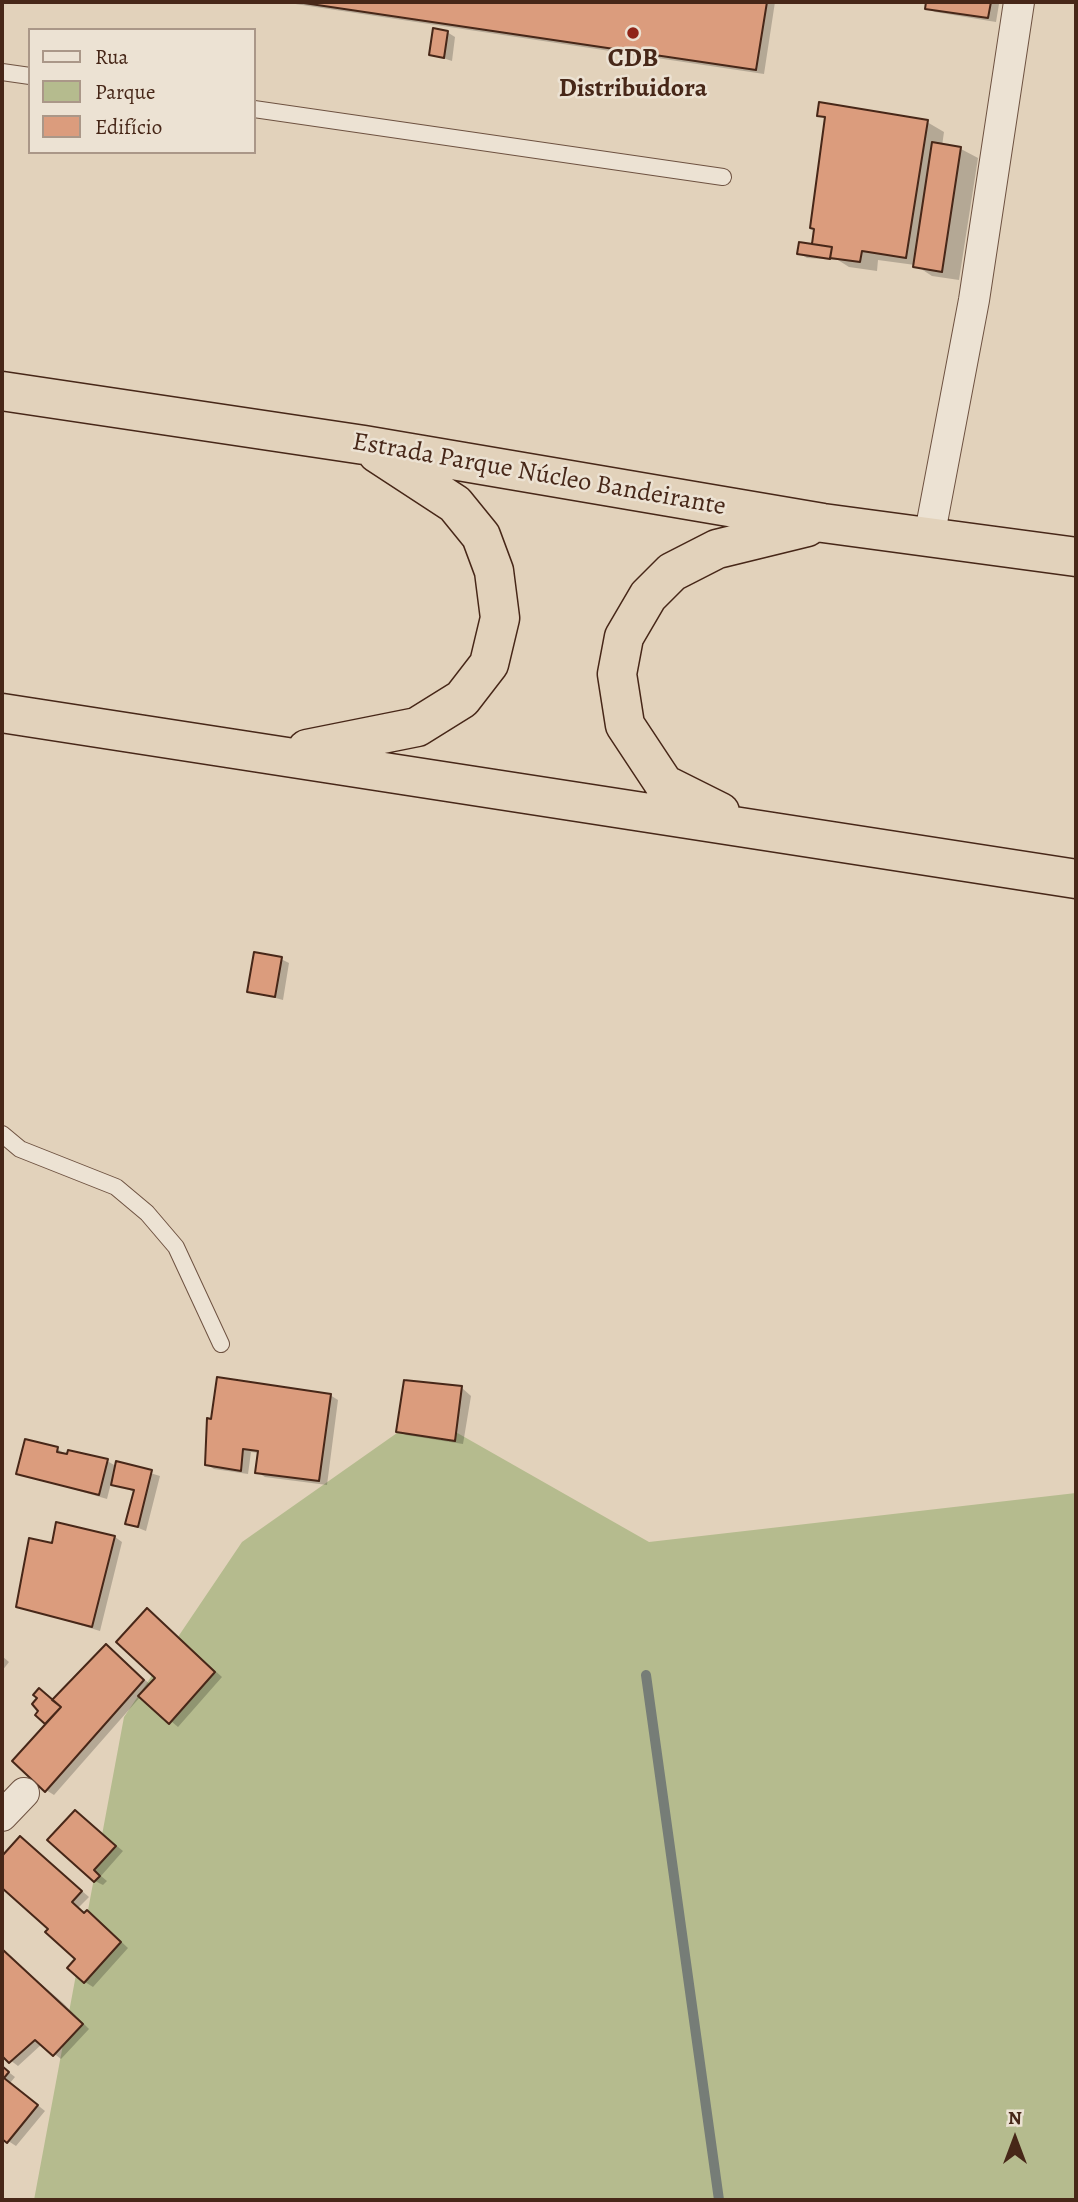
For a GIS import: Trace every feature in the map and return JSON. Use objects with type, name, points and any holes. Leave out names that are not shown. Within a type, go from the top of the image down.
[{"type":"highway","name":"Estrada Parque Núcleo Bandeirante","points":[[2,391],[364,445],[823,523],[1076,557]]},
{"type":"highway","points":[[285,754],[417,727],[462,699],[489,664],[500,618],[494,571],[481,536],[455,505],[364,445]]},
{"type":"highway","points":[[750,827],[664,784],[625,725],[617,674],[624,637],[648,596],[672,572],[717,550],[823,523]]},
{"type":"highway","points":[[2,713],[285,754],[1076,879]]},
{"type":"street","points":[[929,538],[974,300],[1019,2]]},
{"type":"street","points":[[2,1816],[24,1793]]},
{"type":"lane","points":[[2,72],[28,76]]},
{"type":"lane","points":[[256,108],[723,177]]},
{"type":"lane","points":[[2,1134],[20,1149],[116,1186],[147,1213],[176,1247],[221,1344]]},
{"type":"green space","points":[[424,1414],[649,1542],[1076,1493],[1076,2200],[34,2200],[124,1717],[242,1542]]},
{"type":"building","name":"CDB Distribuidora","points":[[297,2],[767,2],[756,70]]},
{"type":"building","points":[[926,2],[991,2],[988,18],[925,9]]},
{"type":"building","points":[[433,28],[448,31],[444,58],[429,55]]},
{"type":"building","points":[[819,102],[928,120],[906,258],[862,251],[860,262],[830,258],[832,247],[812,244],[814,229],[810,228],[825,117],[817,116]]},
{"type":"building","points":[[932,142],[961,147],[942,272],[913,267]]},
{"type":"building","points":[[799,242],[832,247],[830,259],[797,254]]},
{"type":"building","points":[[254,952],[282,957],[275,997],[247,992]]},
{"type":"building","points":[[217,1377],[331,1394],[319,1481],[255,1473],[258,1451],[243,1449],[241,1471],[205,1465],[207,1418],[211,1419]]},
{"type":"building","points":[[404,1380],[462,1386],[455,1441],[396,1432]]},
{"type":"building","points":[[25,1439],[58,1447],[57,1452],[67,1454],[68,1450],[108,1459],[99,1495],[16,1474]]},
{"type":"building","points":[[116,1461],[152,1470],[138,1527],[125,1524],[134,1490],[111,1485]]},
{"type":"building","points":[[56,1522],[115,1536],[92,1627],[16,1607],[29,1538],[52,1543]]},
{"type":"building","points":[[147,1608],[215,1672],[169,1724],[138,1696],[155,1678],[116,1642]]},
{"type":"building","points":[[106,1644],[144,1680],[45,1792],[12,1761],[61,1707],[52,1700]]},
{"type":"building","points":[[39,1688],[61,1707],[45,1724],[35,1715],[38,1711],[32,1704],[37,1698],[33,1695]]},
{"type":"building","points":[[75,1810],[116,1846],[94,1870],[100,1876],[94,1882],[47,1840]]},
{"type":"building","points":[[20,1836],[82,1891],[72,1902],[84,1913],[87,1910],[121,1942],[84,1983],[67,1968],[75,1959],[45,1932],[48,1929],[2,1888],[2,1856]]},
{"type":"building","points":[[2,1949],[83,2024],[53,2056],[35,2040],[9,2063],[2,2056]]},
{"type":"building","points":[[2,2066],[9,2072],[4,2078],[38,2105],[7,2143],[2,2139]]},
{"type":"waterway","points":[[646,1675],[719,2200]]},
{"type":"place","name":"CDB Distribuidora","points":[[633,33]]}]
